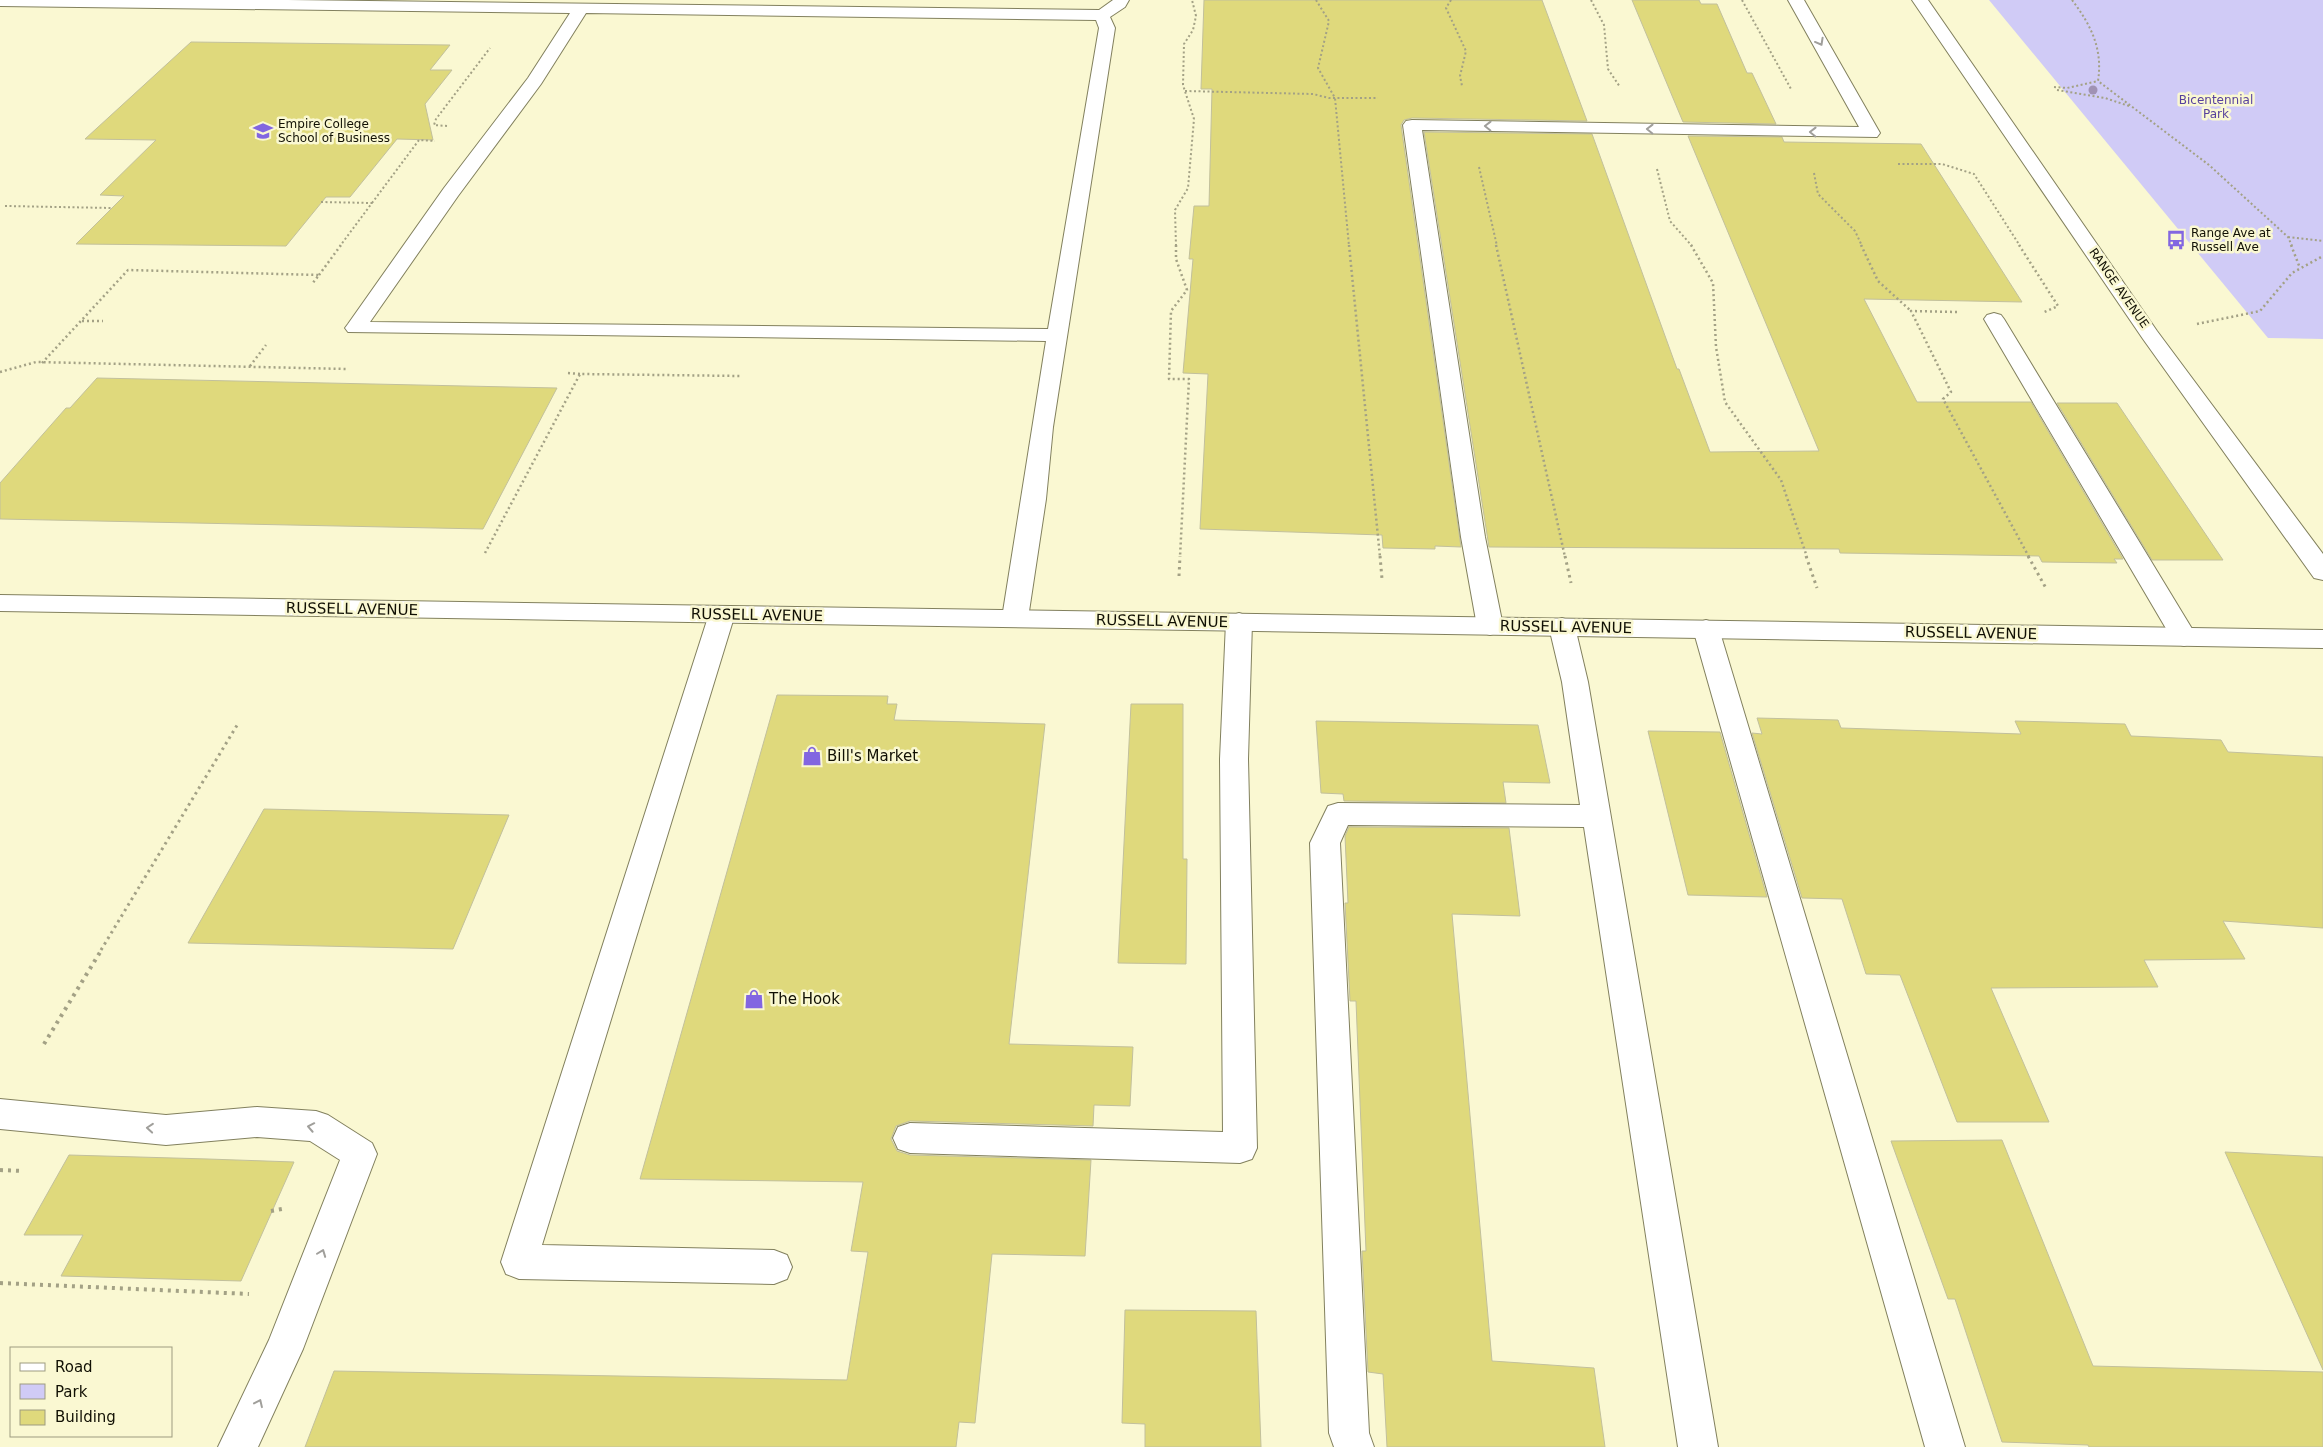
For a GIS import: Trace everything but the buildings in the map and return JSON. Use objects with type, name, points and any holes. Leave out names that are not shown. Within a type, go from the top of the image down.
[{"type":"street","points":[[0,2],[582,8],[743,5],[1102,14],[1120,4],[1121,0]]},
{"type":"street","points":[[1490,626],[1472,537],[1412,125],[1871,133],[1796,0]]},
{"type":"street","name":"RANGE AVENUE","points":[[1920,0],[2150,334],[2323,572]]},
{"type":"street","points":[[582,8],[535,80],[450,192],[355,328],[1057,335]]},
{"type":"street","points":[[1015,618],[1057,335],[1070,269],[1107,28],[1102,14]]},
{"type":"street","points":[[1994,319],[2184,637]]},
{"type":"street","name":"RUSSELL AVENUE","points":[[0,603],[2323,639]]},
{"type":"street","points":[[722,614],[519,1262],[774,1268]]},
{"type":"street","points":[[910,1138],[1240,1148],[1234,759],[1239,622]]},
{"type":"street","points":[[1562,627],[1575,682],[1698,1447]]},
{"type":"street","points":[[1706,629],[1945,1447]]},
{"type":"street","points":[[1354,1447],[1349,1423],[1325,842],[1338,814],[1596,816]]},
{"type":"street","points":[[0,1114],[166,1130],[257,1122],[316,1126],[360,1154],[284,1349],[238,1447]]},
{"type":"path","points":[[1179,576],[1189,379],[1169,379],[1171,311],[1187,290],[1176,259],[1175,210],[1188,188],[1194,119],[1183,85],[1184,44],[1193,30],[1196,16],[1192,0]]},
{"type":"path","points":[[1316,0],[1329,21],[1318,68],[1335,98],[1382,580]]},
{"type":"path","points":[[1451,0],[1446,8],[1466,52],[1460,76],[1464,92]]},
{"type":"path","points":[[1591,0],[1604,25],[1608,69],[1625,94]]},
{"type":"path","points":[[2072,0],[2086,18],[2096,40],[2102,66],[2098,81]]},
{"type":"path","points":[[451,126],[434,125],[436,119],[493,46]]},
{"type":"path","points":[[2054,88],[2067,88],[2098,81],[2209,165],[2288,237],[2300,268]]},
{"type":"path","points":[[2057,90],[2105,98],[2134,108]]},
{"type":"path","points":[[312,284],[419,140],[439,140]]},
{"type":"path","points":[[1896,164],[1942,164],[1974,174],[2058,306],[2038,314]]},
{"type":"path","points":[[1479,167],[1571,585]]},
{"type":"path","points":[[1657,168],[1670,221],[1690,244],[1713,282],[1716,347],[1725,402],[1782,480],[1818,590]]},
{"type":"path","points":[[1813,170],[1818,194],[1855,231],[1878,282],[1911,311],[1951,392],[1943,399],[2050,595]]},
{"type":"path","points":[[321,202],[372,204]]},
{"type":"path","points":[[5,206],[112,208]]},
{"type":"path","points":[[2288,237],[2323,241]]},
{"type":"path","points":[[2150,334],[2260,311],[2292,272],[2323,256]]},
{"type":"path","points":[[42,363],[128,270],[319,275]]},
{"type":"path","points":[[1911,311],[1960,312]]},
{"type":"path","points":[[81,321],[103,321]]},
{"type":"path","points":[[250,367],[266,345]]},
{"type":"path","points":[[0,372],[42,363],[356,369]]},
{"type":"path","points":[[560,373],[740,376]]},
{"type":"path","points":[[485,553],[580,374]]},
{"type":"path","points":[[44,1044],[239,722]]},
{"type":"path","points":[[0,1170],[22,1170]]},
{"type":"path","points":[[271,1212],[290,1206]]},
{"type":"path","points":[[0,1283],[253,1294]]},
{"type":"green space","name":"Bicentennial Park","points":[[1989,0],[2323,0],[2323,339],[2268,338]]},
{"type":"place","name":"Empire College School of Business","points":[[263,131]]},
{"type":"place","name":"Range Ave at Russell Ave","points":[[2176,240]]},
{"type":"place","name":"Bill's Market","points":[[812,756]]},
{"type":"place","name":"The Hook","points":[[754,999]]}]
